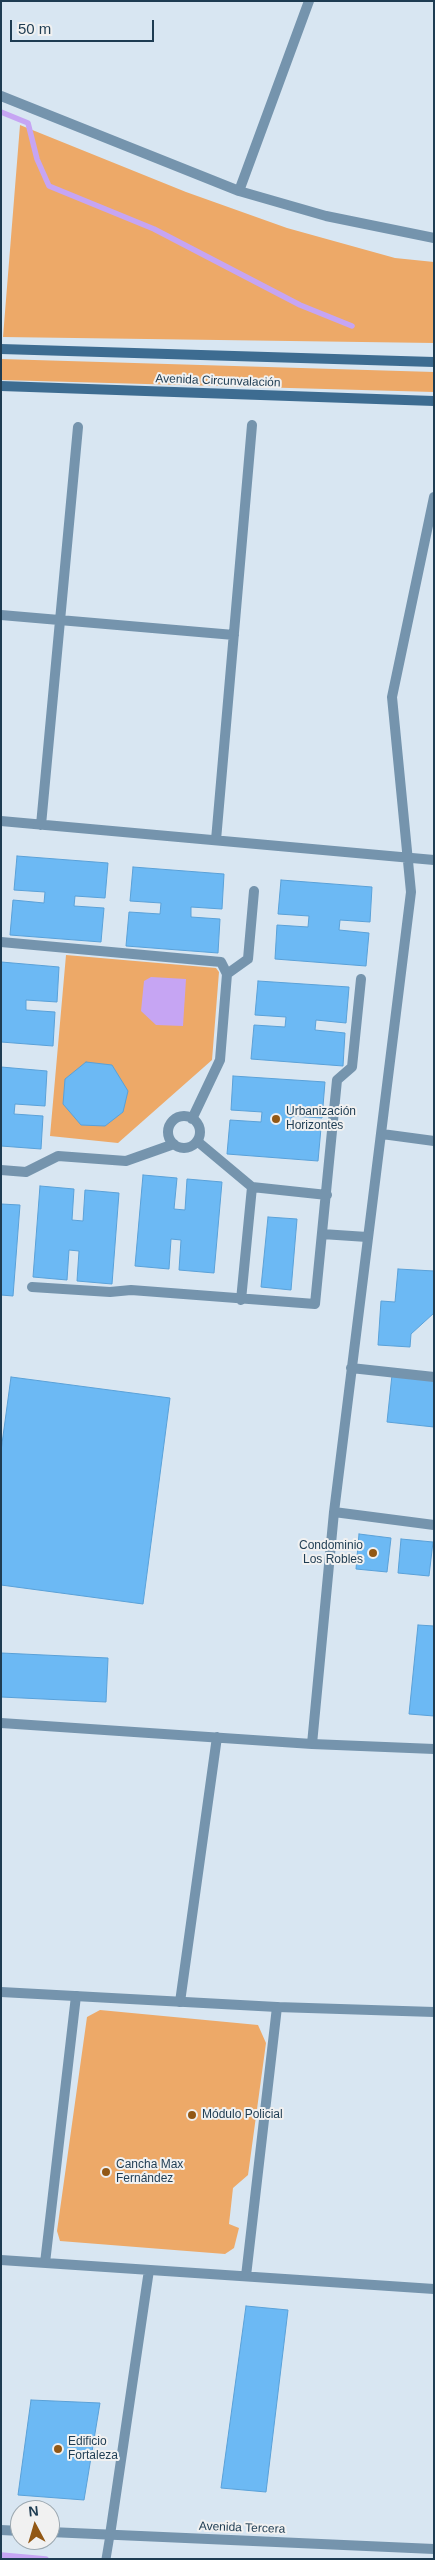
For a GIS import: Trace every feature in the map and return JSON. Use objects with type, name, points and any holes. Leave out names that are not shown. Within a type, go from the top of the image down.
[{"type":"main road","name":"Avenida Circunvalación","points":[[1,349],[434,362]]},
{"type":"main road","name":"Avenida Circunvalación","points":[[1,386],[434,401]]},
{"type":"street","points":[[239,191],[308,1]]},
{"type":"street","points":[[1,96],[239,191],[326,216],[434,238]]},
{"type":"street","points":[[216,840],[252,425]]},
{"type":"street","points":[[41,825],[78,427]]},
{"type":"street","points":[[312,1744],[334,1512],[411,892],[392,697],[434,497]]},
{"type":"street","points":[[1,615],[234,635]]},
{"type":"street","points":[[1,821],[434,860]]},
{"type":"street","points":[[228,974],[248,958],[254,891]]},
{"type":"street","points":[[1,942],[221,962],[228,974],[220,1060],[192,1119]]},
{"type":"street","points":[[32,1287],[110,1292],[131,1290],[241,1300],[316,1304],[338,1080],[352,1067],[361,979]]},
{"type":"street","points":[[182,1117],[192,1119],[199,1127],[197,1141],[184,1148],[174,1144],[170,1140],[168,1130],[173,1121],[182,1117]]},
{"type":"street","points":[[382,1134],[434,1140]]},
{"type":"street","points":[[197,1141],[252,1187],[327,1195]]},
{"type":"street","points":[[1,1170],[26,1172],[58,1156],[126,1161],[174,1144]]},
{"type":"street","points":[[241,1300],[252,1187]]},
{"type":"street","points":[[322,1234],[367,1237]]},
{"type":"street","points":[[351,1368],[434,1377]]},
{"type":"street","points":[[334,1512],[434,1525]]},
{"type":"street","points":[[1,1723],[312,1744],[434,1749]]},
{"type":"street","points":[[180,2002],[217,1737]]},
{"type":"street","points":[[1,1992],[277,2007],[434,2012]]},
{"type":"street","points":[[45,2263],[76,1996]]},
{"type":"street","points":[[246,2276],[277,2007]]},
{"type":"street","points":[[1,2260],[434,2289]]},
{"type":"street","points":[[110,2535],[149,2270]]},
{"type":"street","name":"Avenida Tercera","points":[[60,2532],[434,2549]]},
{"type":"lane","points":[[106,2559],[110,2535]]},
{"type":"shaded area","points":[[20,125],[186,192],[287,228],[395,258],[434,262],[434,343],[3,337]]},
{"type":"shaded area","points":[[1,359],[434,372],[434,392],[1,380]]},
{"type":"shaded area","points":[[66,955],[216,968],[219,972],[212,1060],[118,1143],[50,1136]]},
{"type":"shaded area","points":[[151,977],[186,979],[183,1026],[156,1025],[141,1011],[144,981]]},
{"type":"shaded area","points":[[100,2010],[258,2025],[266,2043],[248,2175],[233,2188],[229,2224],[239,2228],[234,2248],[225,2254],[60,2241],[57,2231],[87,2017]]},
{"type":"building","points":[[17,856],[108,863],[105,898],[75,896],[74,906],[104,908],[101,942],[10,935],[13,900],[44,903],[45,892],[14,890]]},
{"type":"building","points":[[133,867],[224,874],[222,909],[191,907],[191,917],[220,919],[218,953],[126,946],[129,912],[160,914],[161,903],[130,901]]},
{"type":"building","points":[[281,880],[372,887],[370,922],[340,920],[339,930],[369,933],[366,966],[275,959],[277,925],[308,927],[309,916],[278,914]]},
{"type":"building","points":[[1,962],[59,967],[57,1002],[26,1000],[26,1010],[55,1012],[53,1046],[1,1042]]},
{"type":"building","points":[[258,981],[349,987],[346,1023],[316,1020],[315,1030],[345,1033],[343,1066],[251,1059],[254,1025],[285,1027],[286,1017],[255,1015]]},
{"type":"building","points":[[86,1062],[112,1065],[128,1091],[123,1112],[105,1126],[81,1125],[63,1104],[65,1079]]},
{"type":"building","points":[[1,1067],[47,1071],[45,1106],[15,1104],[14,1114],[43,1116],[41,1149],[1,1146]]},
{"type":"building","name":"Urbanización Horizontes","points":[[233,1076],[325,1082],[322,1118],[292,1116],[291,1126],[321,1128],[318,1161],[227,1154],[230,1120],[261,1122],[262,1112],[231,1110]]},
{"type":"building","points":[[143,1175],[177,1178],[174,1209],[185,1210],[187,1179],[222,1182],[214,1273],[179,1270],[181,1240],[171,1239],[169,1269],[135,1266]]},
{"type":"building","points":[[40,1186],[74,1189],[72,1220],[83,1221],[85,1190],[119,1193],[112,1284],[77,1281],[79,1251],[69,1250],[67,1280],[33,1277]]},
{"type":"building","points":[[1,1204],[20,1205],[13,1296],[1,1295]]},
{"type":"building","points":[[268,1217],[297,1219],[291,1290],[261,1287]]},
{"type":"building","points":[[398,1269],[434,1271],[434,1313],[411,1334],[410,1347],[378,1345],[381,1301],[395,1302]]},
{"type":"building","points":[[392,1375],[434,1379],[434,1427],[387,1422]]},
{"type":"building","points":[[11,1377],[170,1398],[143,1604],[1,1585],[1,1451]]},
{"type":"building","name":"Condominio Los Robles","points":[[359,1534],[391,1538],[387,1572],[356,1569]]},
{"type":"building","name":"Condominio Los Robles","points":[[401,1539],[433,1542],[429,1576],[398,1573]]},
{"type":"building","points":[[418,1625],[434,1626],[434,1716],[409,1714]]},
{"type":"building","points":[[1,1653],[108,1658],[106,1702],[1,1697]]},
{"type":"building","points":[[246,2306],[288,2310],[266,2492],[221,2488]]},
{"type":"building","name":"Edificio Fortaleza","points":[[31,2400],[100,2403],[84,2500],[18,2495]]},
{"type":"waterway","points":[[1,112],[28,123],[37,159],[49,186],[154,229],[300,305],[352,326]]},
{"type":"waterway","points":[[1,2555],[46,2559]]},
{"type":"place","name":"Urbanización Horizontes","points":[[276,1119]]},
{"type":"place","name":"Condominio Los Robles","points":[[373,1553]]},
{"type":"place","name":"Módulo Policial","points":[[192,2115]]},
{"type":"place","name":"Cancha Max Fernández","points":[[106,2172]]},
{"type":"place","name":"Edificio Fortaleza","points":[[58,2449]]}]
